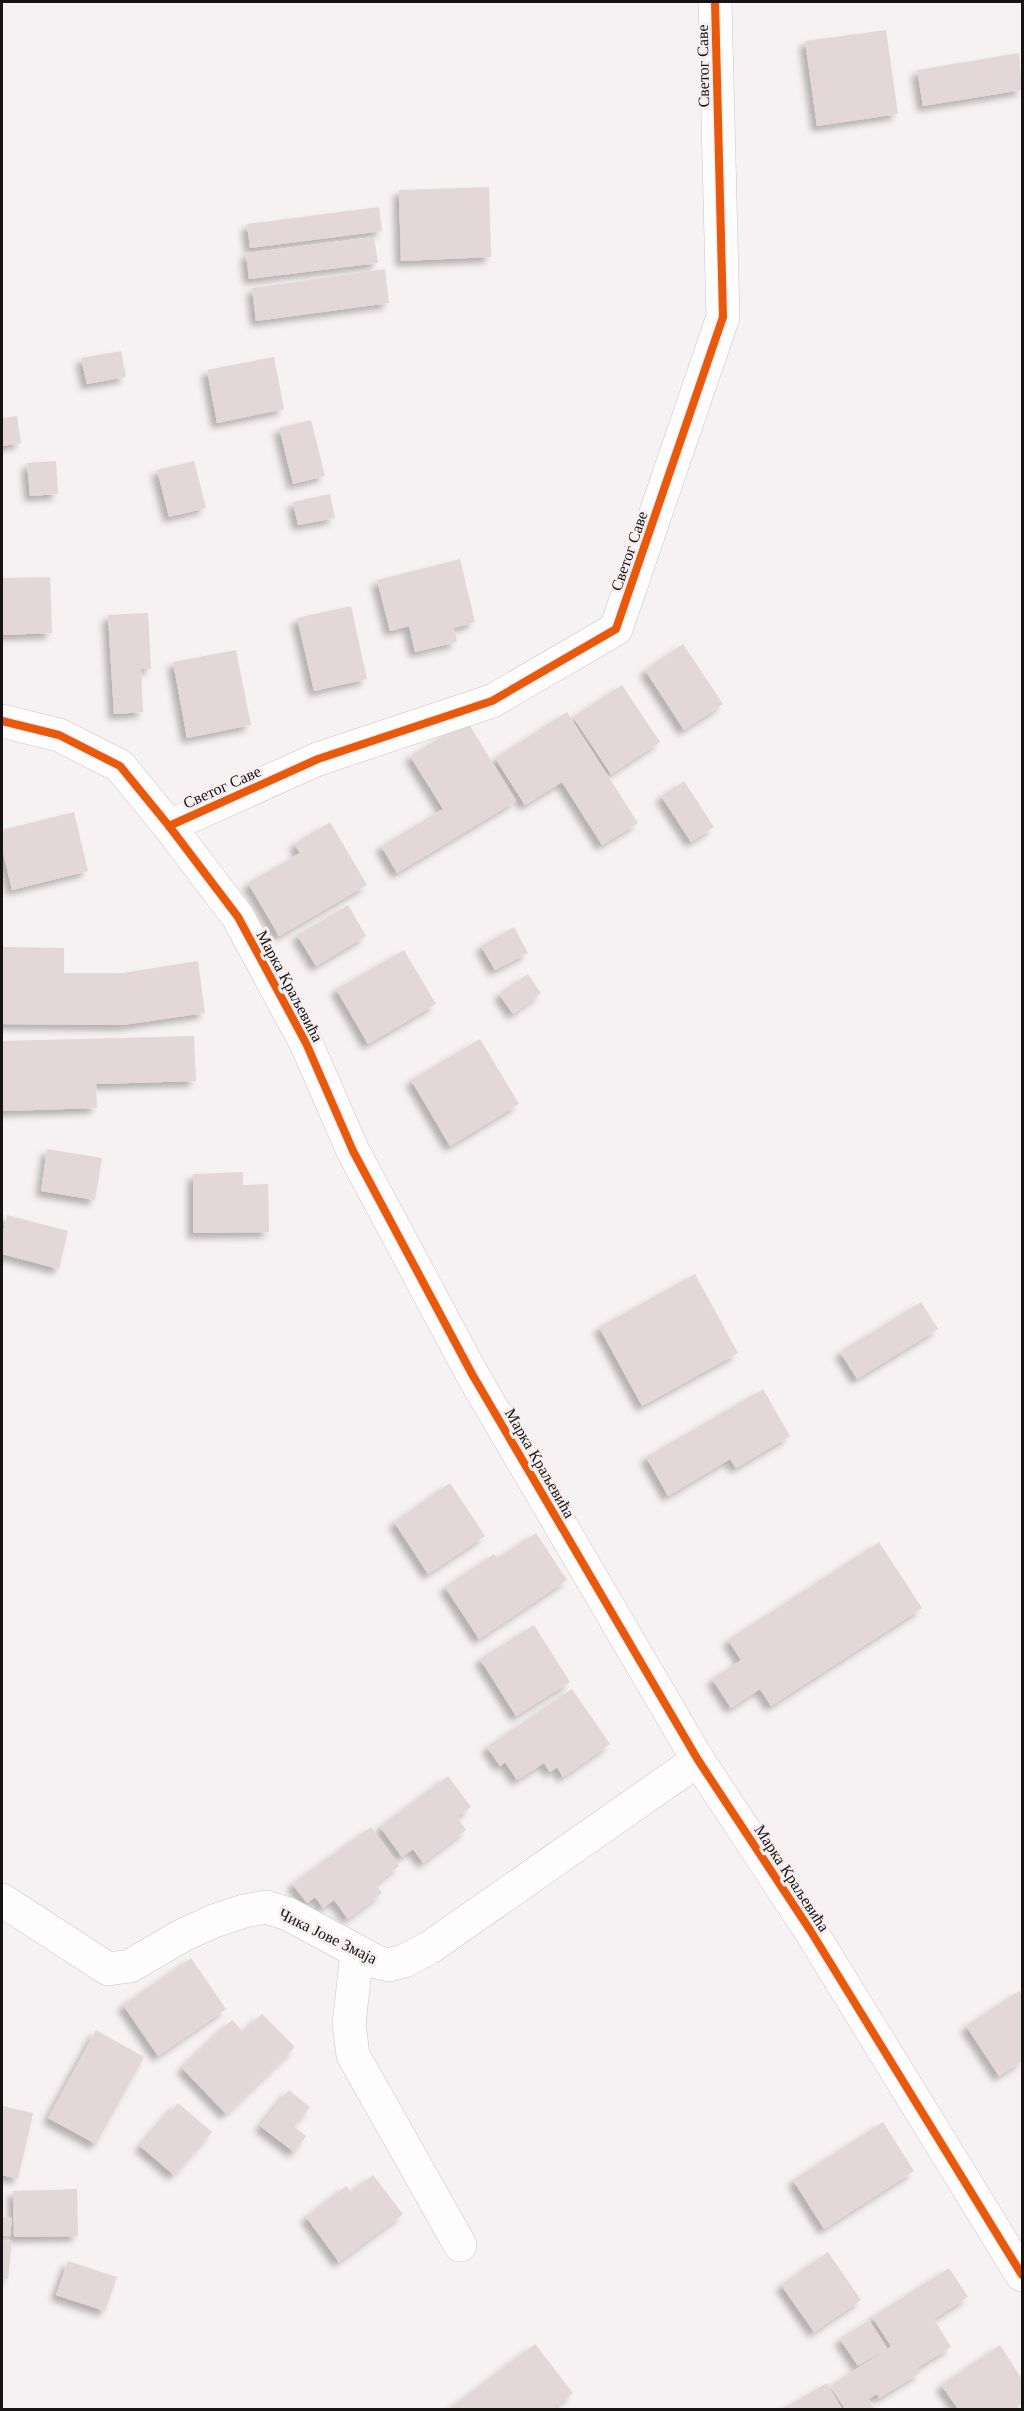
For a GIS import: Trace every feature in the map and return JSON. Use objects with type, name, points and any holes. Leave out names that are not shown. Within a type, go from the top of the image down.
[{"type":"street","name":"Светог Саве","points":[[169,826],[318,759],[492,702],[616,629],[723,317],[715,2]]},
{"type":"street","name":"Марка Краљевића","points":[[2,721],[59,735],[120,766],[238,917],[306,1043],[353,1151],[472,1374],[698,1760],[810,1930],[1023,2275]]},
{"type":"street","name":"Чика Јове Змаја","points":[[2,1900],[108,1969],[130,1966],[183,1935],[214,1921],[244,1911],[266,1907],[288,1914],[357,1953],[389,1965],[404,1961],[429,1948],[698,1760]]},
{"type":"street","points":[[357,1953],[349,2024],[353,2055],[460,2245]]},
{"type":"building","points":[[886,30],[898,114],[817,126],[805,41]]},
{"type":"building","points":[[1019,53],[1022,90],[923,106],[917,70]]},
{"type":"building","points":[[489,187],[491,257],[401,261],[399,190]]},
{"type":"building","points":[[379,207],[382,231],[250,248],[247,224]]},
{"type":"building","points":[[374,237],[378,263],[249,279],[246,253]]},
{"type":"building","points":[[385,269],[389,303],[256,321],[252,288]]},
{"type":"building","points":[[121,351],[126,377],[87,384],[81,358]]},
{"type":"building","points":[[274,357],[284,409],[217,423],[207,370]]},
{"type":"building","points":[[17,416],[21,443],[2,446],[2,418]]},
{"type":"building","points":[[311,420],[325,476],[293,484],[279,428]]},
{"type":"building","points":[[56,461],[58,494],[30,496],[27,463]]},
{"type":"building","points":[[194,461],[206,508],[169,517],[157,470]]},
{"type":"building","points":[[330,494],[335,518],[298,525],[293,502]]},
{"type":"building","points":[[460,559],[475,622],[454,628],[457,642],[415,652],[409,626],[390,631],[377,580]]},
{"type":"building","points":[[50,577],[52,633],[2,635],[2,578]]},
{"type":"building","points":[[351,606],[367,679],[314,691],[297,618]]},
{"type":"building","points":[[148,613],[151,669],[141,669],[143,712],[114,714],[108,615]]},
{"type":"building","points":[[683,644],[723,704],[684,730],[645,670]]},
{"type":"building","points":[[236,650],[251,725],[187,738],[173,662]]},
{"type":"building","points":[[622,685],[660,742],[611,774],[573,717]]},
{"type":"building","points":[[567,712],[638,823],[602,845],[562,782],[525,805],[495,758]]},
{"type":"building","points":[[467,721],[516,801],[397,873],[381,846],[443,809],[410,756]]},
{"type":"building","points":[[684,781],[714,827],[691,842],[661,796]]},
{"type":"building","points":[[74,812],[88,871],[12,890],[2,848],[2,830]]},
{"type":"building","points":[[330,822],[367,885],[279,936],[248,883],[300,853],[294,844]]},
{"type":"building","points":[[348,905],[366,936],[316,966],[297,935]]},
{"type":"building","points":[[514,927],[528,953],[495,970],[481,946]]},
{"type":"building","points":[[2,947],[64,948],[64,973],[123,973],[198,961],[205,1013],[123,1025],[2,1024]]},
{"type":"building","points":[[404,950],[436,1004],[368,1044],[336,989]]},
{"type":"building","points":[[528,974],[541,993],[513,1014],[499,994]]},
{"type":"building","points":[[194,1036],[196,1081],[96,1084],[97,1108],[2,1111],[2,1041]]},
{"type":"building","points":[[480,1039],[519,1104],[450,1146],[411,1080]]},
{"type":"building","points":[[47,1149],[102,1158],[95,1200],[41,1191]]},
{"type":"building","points":[[243,1172],[243,1185],[268,1184],[269,1232],[193,1233],[193,1174]]},
{"type":"building","points":[[7,1215],[68,1231],[59,1269],[2,1254],[2,1237]]},
{"type":"building","points":[[695,1274],[738,1353],[642,1406],[599,1327]]},
{"type":"building","points":[[921,1302],[938,1329],[857,1379],[840,1352]]},
{"type":"building","points":[[763,1389],[790,1436],[736,1468],[730,1459],[668,1496],[646,1457]]},
{"type":"building","points":[[450,1483],[485,1536],[428,1574],[394,1522]]},
{"type":"building","points":[[536,1533],[567,1580],[479,1639],[445,1587],[494,1554],[497,1558]]},
{"type":"building","points":[[879,1542],[922,1608],[771,1706],[760,1689],[731,1708],[712,1679],[741,1660],[728,1640]]},
{"type":"building","points":[[534,1625],[570,1682],[516,1716],[480,1659]]},
{"type":"building","points":[[572,1689],[610,1744],[563,1777],[557,1767],[550,1772],[544,1763],[517,1780],[505,1762],[500,1766],[487,1747]]},
{"type":"building","points":[[448,1776],[471,1807],[457,1817],[466,1830],[423,1863],[413,1849],[402,1857],[380,1827]]},
{"type":"building","points":[[371,1827],[399,1866],[376,1884],[382,1893],[348,1919],[334,1900],[323,1908],[315,1897],[307,1903],[292,1884]]},
{"type":"building","points":[[191,1958],[226,2009],[158,2056],[123,2005]]},
{"type":"building","points":[[1019,1991],[1022,1995],[1022,2061],[999,2076],[966,2026]]},
{"type":"building","points":[[262,2014],[295,2047],[226,2114],[182,2068],[232,2020],[243,2032]]},
{"type":"building","points":[[96,2030],[144,2057],[96,2144],[48,2118]]},
{"type":"building","points":[[289,2090],[310,2107],[294,2127],[306,2136],[294,2152],[260,2126]]},
{"type":"building","points":[[178,2103],[212,2132],[174,2175],[140,2146]]},
{"type":"building","points":[[2,2106],[33,2113],[18,2179],[2,2175]]},
{"type":"building","points":[[883,2122],[914,2171],[824,2229],[793,2180]]},
{"type":"building","points":[[373,2175],[403,2214],[339,2262],[306,2217],[346,2186],[351,2192]]},
{"type":"building","points":[[77,2189],[78,2236],[14,2237],[13,2191]]},
{"type":"building","points":[[2,2217],[12,2218],[10,2236],[2,2236]]},
{"type":"building","points":[[2,2240],[12,2241],[8,2279],[2,2278]]},
{"type":"building","points":[[828,2252],[861,2300],[814,2332],[781,2285]]},
{"type":"building","points":[[68,2261],[117,2277],[105,2311],[56,2295]]},
{"type":"building","points":[[949,2268],[968,2297],[934,2319],[951,2347],[917,2368],[920,2373],[879,2398],[877,2394],[868,2399],[875,2409],[845,2409],[830,2386],[912,2333],[891,2346],[872,2317]]},
{"type":"building","points":[[869,2320],[887,2348],[858,2366],[840,2339]]},
{"type":"building","points":[[535,2344],[573,2393],[552,2409],[449,2409]]},
{"type":"building","points":[[1000,2345],[1022,2379],[1022,2403],[1012,2409],[958,2409],[941,2385]]},
{"type":"building","points":[[827,2383],[842,2409],[782,2409],[798,2400]]},
{"type":"cycle path","points":[[169,826],[318,759],[492,701],[616,629],[723,317],[715,2]]},
{"type":"cycle path","points":[[2,721],[59,735],[120,766],[238,917],[306,1043],[353,1151],[472,1374],[698,1760],[810,1930],[1022,2275]]}]
